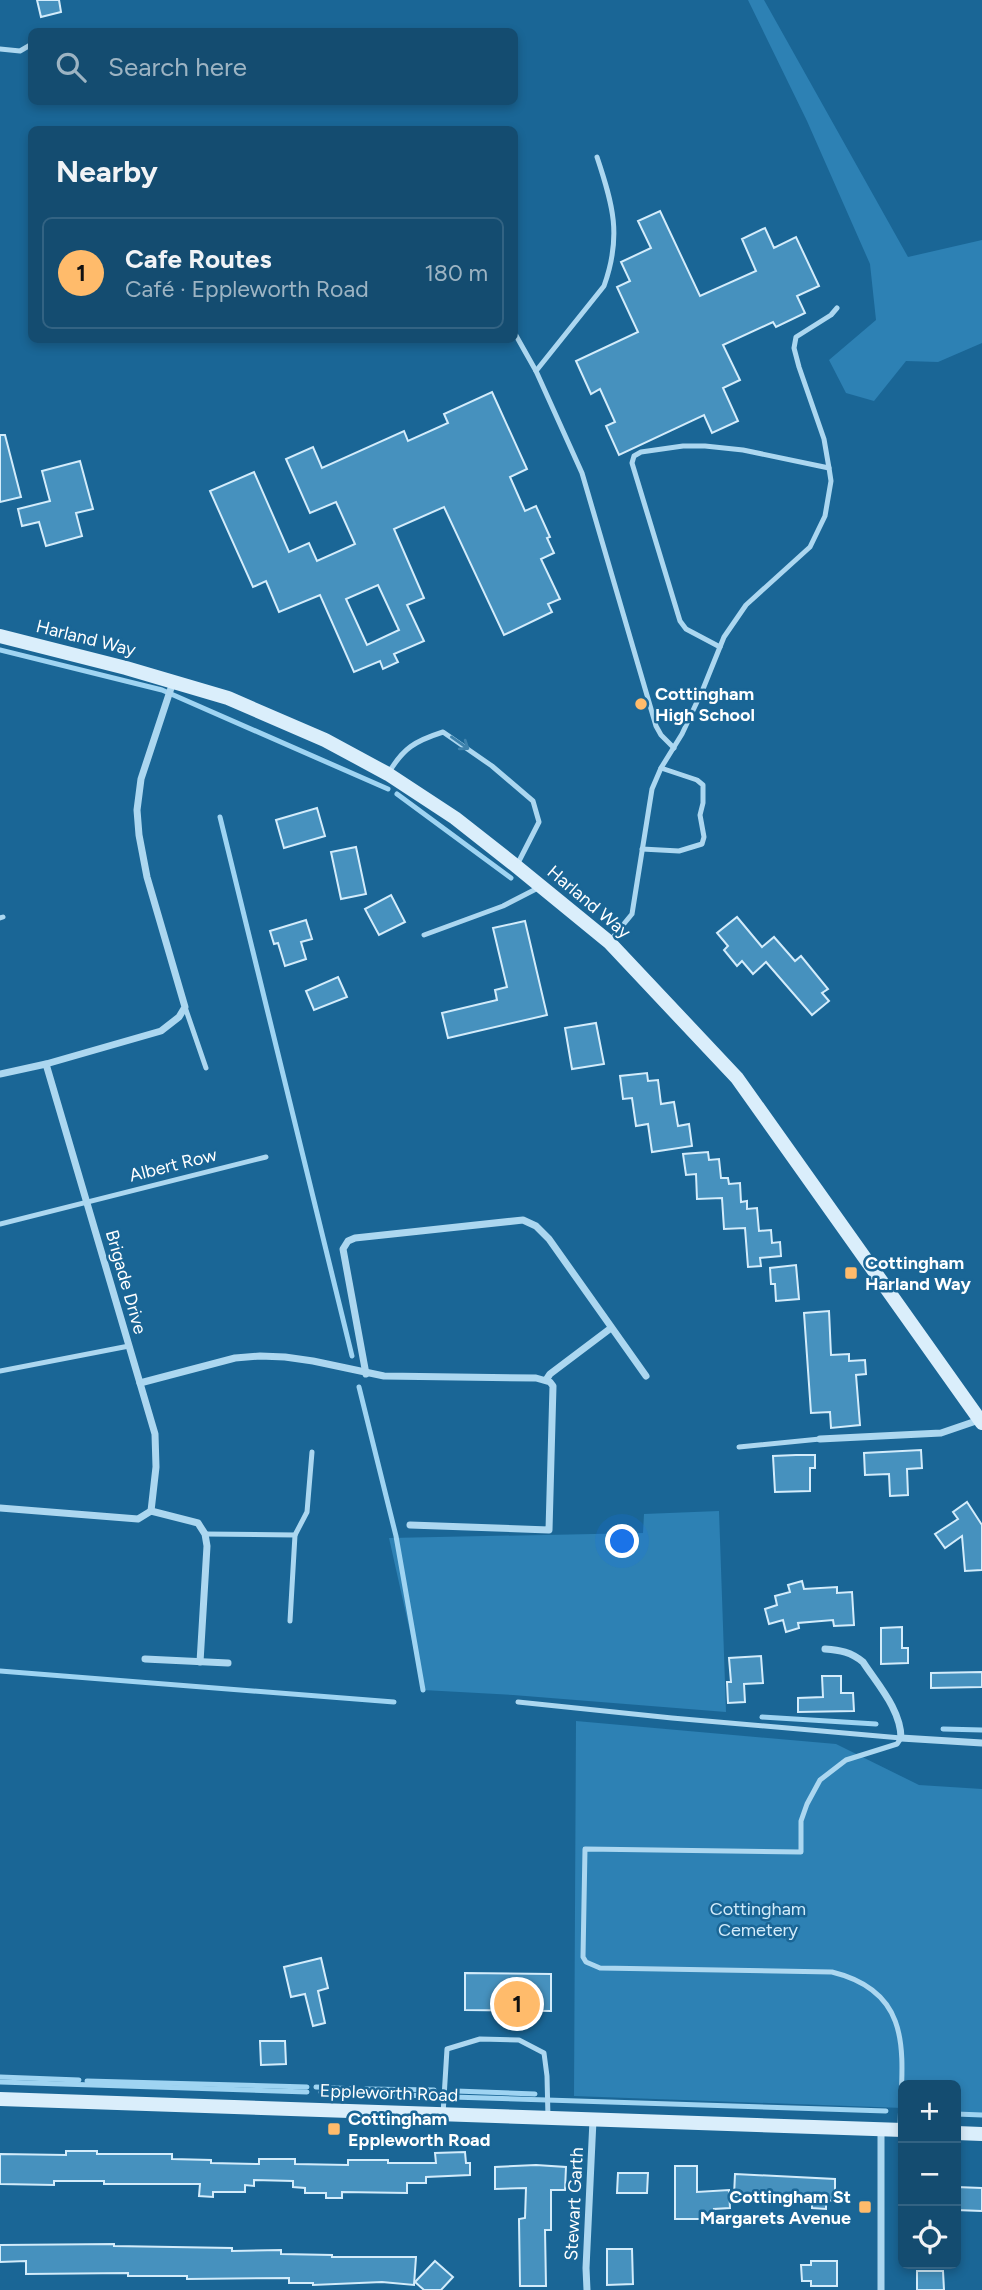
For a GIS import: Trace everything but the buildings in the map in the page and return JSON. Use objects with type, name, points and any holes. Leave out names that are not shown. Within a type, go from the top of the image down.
[{"type":"main road","name":"Harland Way","points":[[0,636],[228,698],[325,740],[388,774],[454,818],[541,886],[609,942],[737,1078],[981,1421]]},
{"type":"main road","name":"Eppleworth Road","points":[[0,2099],[898,2130]]},
{"type":"main road","points":[[961,2133],[982,2134]]},
{"type":"street","points":[[0,1074],[46,1064],[161,1031],[179,1017],[185,1007],[147,877],[139,835],[138,810],[141,779],[173,681]]},
{"type":"street","name":"Brigade Drive","points":[[46,1064],[155,1434],[156,1467],[151,1511]]},
{"type":"street","points":[[366,1374],[343,1249],[348,1241],[355,1237],[523,1220],[536,1226],[549,1239],[646,1376]]},
{"type":"street","points":[[546,1380],[550,1374],[611,1328]]},
{"type":"street","points":[[140,1382],[224,1361],[260,1356],[313,1361],[384,1376],[546,1380],[553,1386],[549,1530],[410,1525]]},
{"type":"street","points":[[820,1439],[941,1433],[981,1421]]},
{"type":"street","points":[[0,1508],[138,1519],[151,1511],[198,1523],[205,1534],[207,1546],[200,1662]]},
{"type":"street","points":[[825,1649],[841,1650],[863,1662],[897,1715],[901,1738],[982,1743]]},
{"type":"street","points":[[145,1659],[228,1663]]},
{"type":"street","name":"Stewart Garth","points":[[587,2290],[594,2119]]},
{"type":"street","points":[[881,2129],[881,2290]]},
{"type":"lane","points":[[0,49],[20,51],[28,46]]},
{"type":"lane","points":[[536,371],[604,286],[610,271],[614,251],[614,213],[597,156]]},
{"type":"lane","points":[[609,942],[632,914],[652,789],[703,689],[724,637],[746,605],[810,547],[825,516],[831,481],[824,439],[799,367],[794,343],[796,337],[831,315],[837,308]]},
{"type":"lane","points":[[518,339],[536,371],[582,473],[656,726],[674,748]]},
{"type":"lane","points":[[720,647],[686,629],[680,621],[632,463],[634,456],[641,452],[682,446],[705,446],[743,450],[829,468]]},
{"type":"lane","points":[[388,774],[400,754],[421,739],[443,732],[492,766],[533,801],[539,822],[516,866]]},
{"type":"lane","points":[[642,849],[679,851],[702,844],[704,837],[699,822],[703,785],[697,780],[661,768]]},
{"type":"lane","points":[[424,935],[503,906],[541,886]]},
{"type":"lane","points":[[185,1007],[206,1068]]},
{"type":"lane","name":"Albert Row","points":[[0,1224],[266,1157]]},
{"type":"lane","points":[[0,1371],[129,1346]]},
{"type":"lane","points":[[739,1447],[820,1439]]},
{"type":"lane","points":[[290,1621],[295,1535],[307,1512],[312,1452]]},
{"type":"lane","points":[[205,1534],[295,1535]]},
{"type":"lane","points":[[518,1702],[901,1738],[897,1744],[846,1760],[820,1780],[801,1821],[801,1852],[585,1849],[583,1957],[586,1962],[600,1968],[832,1972],[848,1976],[881,1997],[892,2010],[899,2027],[902,2047],[902,2080]]},
{"type":"lane","points":[[443,2114],[447,2049],[480,2039],[506,2039],[519,2040],[544,2053],[548,2076],[548,2118]]},
{"type":"green space","points":[[748,0],[764,0],[908,257],[982,240],[982,343],[938,362],[906,361],[874,401],[846,393],[829,360],[876,320],[870,264],[807,121]]},
{"type":"green space","points":[[719,1511],[726,1712],[423,1690],[389,1538],[643,1533],[644,1514]]},
{"type":"green space","name":"Cottingham Cemetery","points":[[576,1721],[836,1744],[919,1785],[982,1789],[982,2117],[961,2115],[961,2080],[898,2080],[898,2108],[574,2096]]},
{"type":"waterway","points":[[0,650],[162,690],[388,789]]},
{"type":"waterway","points":[[397,794],[511,878]]},
{"type":"waterway","points":[[220,817],[352,1356]]},
{"type":"waterway","points":[[359,1387],[396,1536],[423,1690]]},
{"type":"waterway","points":[[0,1671],[394,1702]]},
{"type":"waterway","points":[[762,1717],[876,1724]]},
{"type":"waterway","points":[[943,1729],[982,1730]]},
{"type":"waterway","points":[[0,2077],[79,2080]]},
{"type":"waterway","points":[[87,2081],[307,2087]]},
{"type":"waterway","points":[[0,2082],[307,2092]]},
{"type":"waterway","points":[[316,2087],[355,2089]]},
{"type":"waterway","points":[[366,2089],[434,2090]]},
{"type":"waterway","points":[[456,2091],[535,2094]]},
{"type":"waterway","points":[[321,2092],[354,2093]]},
{"type":"waterway","points":[[364,2094],[431,2096]]},
{"type":"waterway","points":[[452,2097],[886,2111]]},
{"type":"waterway","points":[[961,2114],[982,2115]]},
{"type":"place","name":"Cottingham High School","points":[[641,704]]},
{"type":"place","name":"Cottingham Harland Way","points":[[851,1273]]},
{"type":"place","name":"Cafe Routes","points":[[517,2004]]},
{"type":"place","name":"Cottingham Eppleworth Road","points":[[334,2129]]},
{"type":"place","name":"Cottingham St Margarets Avenue","points":[[865,2207]]}]
